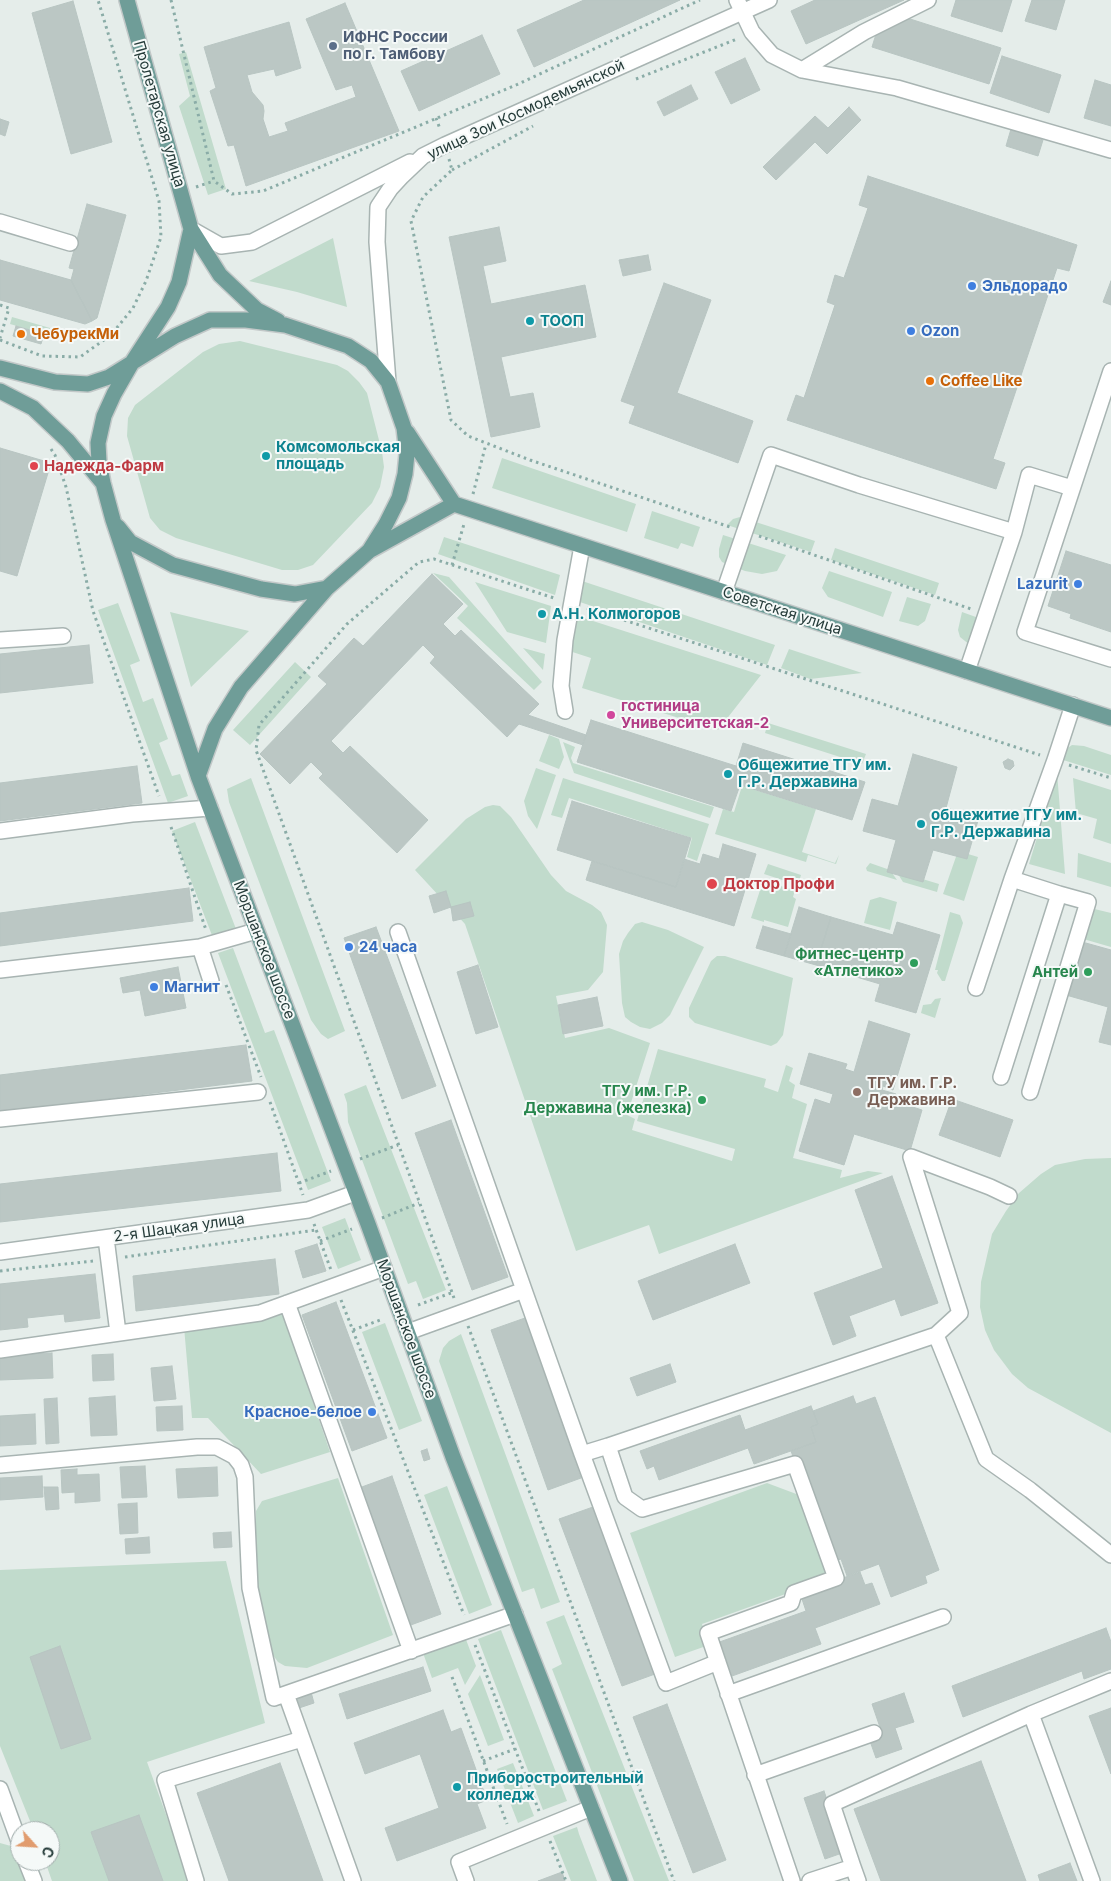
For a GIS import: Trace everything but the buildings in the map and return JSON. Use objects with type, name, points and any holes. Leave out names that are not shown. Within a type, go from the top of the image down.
[{"type":"main road","name":"Пролетарская улица","points":[[127,0],[191,229]]},
{"type":"main road","points":[[191,229],[220,275],[258,310],[285,325],[348,346],[371,361],[388,382],[404,428],[407,454],[405,474],[399,498],[369,551]]},
{"type":"main road","name":"Моршанское шоссе","points":[[191,229],[179,282],[172,299],[133,361],[104,416],[98,443],[103,483],[113,520],[198,776],[408,1332],[453,1457],[620,1881]]},
{"type":"main road","points":[[2,368],[55,382],[88,384],[109,376],[175,336],[210,320],[246,320],[285,325]]},
{"type":"main road","points":[[0,391],[33,408],[68,441],[103,483]]},
{"type":"main road","points":[[198,776],[215,729],[241,687],[327,588],[369,551],[454,504],[404,428]]},
{"type":"main road","name":"Советская улица","points":[[454,504],[1111,718]]},
{"type":"main road","points":[[113,520],[130,542],[173,565],[261,589],[294,594],[327,588]]},
{"type":"street","name":"улица Зои Космодемьянской","points":[[388,382],[377,242],[378,207],[390,189],[423,156],[445,145],[740,6],[769,0]]},
{"type":"street","points":[[802,70],[864,32],[928,0]]},
{"type":"street","points":[[740,6],[752,32],[772,55],[802,70],[897,88],[1111,150]]},
{"type":"street","points":[[191,229],[221,246],[252,242],[423,156]]},
{"type":"street","points":[[0,222],[70,243]]},
{"type":"street","points":[[1111,371],[1025,632],[1111,659]]},
{"type":"street","points":[[724,592],[771,455],[859,485],[1014,532]]},
{"type":"street","points":[[966,671],[1014,532],[1029,475],[1072,488]]},
{"type":"street","points":[[565,711],[561,686],[565,640],[582,546]]},
{"type":"street","points":[[0,640],[63,636]]},
{"type":"street","points":[[976,988],[1073,706]]},
{"type":"street","points":[[0,831],[166,811],[210,808]]},
{"type":"street","points":[[1012,879],[1088,902],[1030,1092]]},
{"type":"street","points":[[1002,1077],[1058,894]]},
{"type":"street","points":[[0,970],[205,946],[256,931]]},
{"type":"street","points":[[398,932],[582,1454],[666,1684],[718,1662]]},
{"type":"street","points":[[205,946],[218,982]]},
{"type":"street","points":[[0,1119],[261,1088]]},
{"type":"street","points":[[582,1454],[936,1335],[960,1313],[911,1157],[990,1186],[1009,1196]]},
{"type":"street","name":"2-я Шацкая улица","points":[[0,1252],[308,1210],[355,1193]]},
{"type":"street","points":[[106,1238],[118,1333]]},
{"type":"street","points":[[0,1350],[260,1313],[384,1268]]},
{"type":"street","points":[[408,1332],[524,1290]]},
{"type":"street","points":[[287,1303],[411,1651]]},
{"type":"street","points":[[936,1335],[986,1459],[1014,1478],[1111,1555]]},
{"type":"street","points":[[608,1446],[625,1497],[642,1509],[795,1464],[836,1578],[794,1593],[791,1603],[708,1633],[792,1881]]},
{"type":"street","points":[[0,1464],[197,1447],[217,1447],[234,1456],[241,1465],[245,1477],[250,1588],[274,1698],[515,1614]]},
{"type":"street","points":[[728,1694],[943,1617]]},
{"type":"street","points":[[810,1881],[855,1874],[832,1804],[1031,1714],[1111,1681]]},
{"type":"street","points":[[286,1694],[353,1881]]},
{"type":"street","points":[[1031,1714],[1092,1881]]},
{"type":"street","points":[[756,1775],[874,1733]]},
{"type":"street","points":[[196,1881],[165,1780],[302,1739]]},
{"type":"street","points":[[0,1789],[12,1821]]},
{"type":"street","points":[[466,1881],[459,1862],[591,1808]]},
{"type":"path","points":[[0,305],[9,308],[0,339],[42,356],[80,357],[111,335],[133,308],[146,281],[161,237],[159,201],[98,0]]},
{"type":"path","points":[[171,0],[214,181],[232,194],[262,191],[516,85],[700,0]]},
{"type":"path","points":[[634,80],[752,32]]},
{"type":"path","points":[[436,118],[452,170]]},
{"type":"path","points":[[536,124],[452,170],[423,198],[411,221],[451,420],[468,436],[521,457],[985,613]]},
{"type":"path","points":[[46,443],[55,455],[66,487],[93,611],[157,792],[166,811],[205,946]]},
{"type":"path","points":[[565,602],[434,560],[419,562],[347,624],[259,725],[256,750],[451,1293],[462,1312],[674,1881]]},
{"type":"path","points":[[584,608],[1111,778]]},
{"type":"path","points":[[218,982],[261,1088]]},
{"type":"path","points":[[270,1102],[336,1286],[566,1881]]},
{"type":"path","points":[[0,1272],[316,1230]]},
{"type":"path","points":[[418,1305],[451,1293]]},
{"type":"path","points":[[353,1330],[383,1319]]},
{"type":"path","points":[[452,1677],[507,1824]]},
{"type":"path","points":[[483,1761],[515,1749]]},
{"type":"green space","points":[[186,52],[226,189],[208,195],[179,106],[190,96],[179,54]]},
{"type":"green space","points":[[333,238],[347,307],[297,292],[249,281]]},
{"type":"green space","points":[[12,317],[50,328],[48,335],[10,324]]},
{"type":"green space","points":[[240,341],[337,365],[348,371],[367,393],[382,452],[384,467],[380,487],[372,503],[313,565],[298,570],[282,570],[176,538],[160,530],[150,518],[127,436],[128,418],[135,405],[203,352],[219,344]]},
{"type":"green space","points":[[502,458],[636,504],[627,532],[492,488]]},
{"type":"green space","points":[[652,511],[700,527],[693,547],[681,543],[678,549],[644,538]]},
{"type":"green space","points":[[740,517],[815,541],[811,552],[727,525],[733,519]]},
{"type":"green space","points":[[723,535],[786,555],[777,571],[762,574],[745,571],[722,562],[719,557],[719,549]]},
{"type":"green space","points":[[444,537],[560,575],[555,595],[438,554]]},
{"type":"green space","points":[[835,548],[939,583],[935,595],[831,560]]},
{"type":"green space","points":[[829,571],[892,592],[883,617],[828,597],[822,588]]},
{"type":"green space","points":[[433,573],[449,577],[542,682],[534,690],[457,618],[468,606]]},
{"type":"green space","points":[[573,578],[775,645],[767,665],[568,598]]},
{"type":"green space","points":[[475,582],[551,606],[546,643],[507,632]]},
{"type":"green space","points":[[907,597],[931,604],[925,621],[918,626],[899,621]]},
{"type":"green space","points":[[118,603],[140,661],[130,665],[143,702],[153,698],[168,739],[159,743],[172,776],[180,774],[188,796],[168,803],[98,610]]},
{"type":"green space","points":[[170,612],[249,631],[191,687]]},
{"type":"green space","points":[[565,612],[761,675],[718,730],[582,688],[591,658],[560,648]]},
{"type":"green space","points":[[962,612],[987,621],[970,645],[960,637],[958,630]]},
{"type":"green space","points":[[523,648],[545,654],[543,670]]},
{"type":"green space","points":[[789,649],[862,673],[810,679],[781,668]]},
{"type":"green space","points":[[295,662],[311,677],[250,745],[233,730]]},
{"type":"green space","points":[[768,723],[866,754],[862,764],[765,733]]},
{"type":"green space","points":[[549,735],[559,739],[564,757],[559,769],[539,761]]},
{"type":"green space","points":[[563,742],[575,747],[571,758],[573,763],[714,807],[710,818],[574,773]]},
{"type":"green space","points":[[1072,745],[1084,746],[1111,755],[1111,775],[1060,759],[1063,751]]},
{"type":"green space","points":[[536,768],[556,775],[537,829],[528,816],[524,801]]},
{"type":"green space","points":[[1057,772],[1065,874],[1029,864]]},
{"type":"green space","points":[[251,778],[345,1031],[328,1039],[321,1034],[311,1020],[229,802],[227,789]]},
{"type":"green space","points":[[563,778],[709,824],[697,861],[687,857],[692,838],[569,798],[562,818],[551,815]]},
{"type":"green space","points":[[1073,778],[1111,790],[1111,844],[1093,838],[1097,819],[1076,813]]},
{"type":"green space","points":[[742,786],[816,809],[802,852],[835,863],[839,855],[836,864],[808,855],[806,862],[715,834],[723,809],[734,812]]},
{"type":"green space","points":[[500,806],[511,817],[551,875],[566,891],[601,912],[607,925],[603,972],[588,990],[556,996],[565,1038],[609,1028],[650,1043],[627,1115],[635,1119],[632,1130],[732,1161],[735,1149],[637,1121],[658,1049],[766,1079],[764,1087],[778,1092],[786,1065],[793,1068],[789,1081],[795,1085],[792,1098],[807,1104],[793,1158],[842,1170],[840,1178],[868,1171],[883,1173],[659,1254],[649,1225],[576,1251],[465,924],[415,870],[466,819],[485,807]]},
{"type":"green space","points":[[195,822],[236,929],[213,938],[172,831]]},
{"type":"green space","points":[[958,851],[978,857],[964,901],[943,894]]},
{"type":"green space","points":[[1078,853],[1111,863],[1111,887],[1077,877]]},
{"type":"green space","points":[[870,863],[890,870],[897,880],[867,871],[866,868]]},
{"type":"green space","points":[[768,864],[801,875],[798,885],[764,874]]},
{"type":"green space","points":[[896,871],[939,884],[937,892],[903,882]]},
{"type":"green space","points":[[763,881],[795,890],[793,897],[796,899],[788,927],[751,918]]},
{"type":"green space","points":[[880,897],[897,902],[890,930],[864,923],[870,900]]},
{"type":"green space","points":[[1082,906],[1111,913],[1111,947],[1073,936]]},
{"type":"green space","points":[[950,912],[960,915],[963,923],[945,981],[942,981],[937,973],[938,970],[935,970]]},
{"type":"green space","points":[[642,922],[668,930],[704,947],[670,1015],[662,1023],[650,1029],[640,1027],[625,1017],[622,1003],[619,954],[628,933],[635,924]]},
{"type":"green space","points":[[233,948],[265,1033],[274,1030],[331,1181],[308,1190],[218,953]]},
{"type":"green space","points":[[717,956],[725,956],[793,978],[783,1035],[777,1043],[771,1046],[695,1023],[689,1017],[689,1008],[711,961]]},
{"type":"green space","points":[[941,998],[935,1018],[921,1013],[923,1005],[931,1004],[935,999]]},
{"type":"green space","points":[[366,1085],[446,1290],[423,1299],[416,1281],[408,1284],[348,1122],[347,1103],[344,1094]]},
{"type":"green space","points":[[1111,1158],[1111,1433],[1028,1388],[1012,1374],[994,1350],[985,1330],[980,1307],[981,1282],[992,1234],[1019,1193],[1055,1165],[1085,1159]]},
{"type":"green space","points":[[345,1218],[361,1260],[338,1269],[322,1227]]},
{"type":"green space","points":[[283,1314],[330,1452],[261,1474],[208,1418],[192,1418],[184,1327]]},
{"type":"green space","points":[[385,1323],[422,1421],[399,1430],[362,1332]]},
{"type":"green space","points":[[461,1334],[560,1602],[541,1609],[534,1588],[522,1592],[439,1361],[443,1348],[449,1341]]},
{"type":"green space","points":[[338,1478],[393,1635],[307,1668],[285,1666],[278,1662],[273,1655],[256,1579],[256,1511],[262,1501]]},
{"type":"green space","points":[[767,1483],[799,1495],[830,1578],[702,1624],[709,1645],[675,1657],[630,1533]]},
{"type":"green space","points":[[447,1486],[492,1605],[469,1614],[424,1495]]},
{"type":"green space","points":[[226,1561],[265,1723],[147,1762],[190,1881],[52,1881],[48,1871],[60,1871],[60,1821],[30,1821],[0,1746],[0,1570]]},
{"type":"green space","points":[[564,1615],[669,1881],[634,1881],[552,1669],[562,1664],[546,1622]]},
{"type":"green space","points":[[501,1630],[567,1801],[543,1810],[478,1639]]},
{"type":"green space","points":[[465,1637],[476,1666],[465,1685],[458,1668],[432,1678],[423,1653]]},
{"type":"green space","points":[[480,1675],[504,1740],[488,1746],[468,1694]]},
{"type":"green space","points":[[513,1763],[534,1816],[518,1823],[497,1769]]},
{"type":"green space","points":[[577,1827],[597,1881],[571,1881],[553,1836]]},
{"type":"green space","points":[[0,1843],[10,1846],[10,1871],[25,1871],[30,1881],[0,1881]]},
{"type":"place","name":"ИФНС России по г. Тамбову","points":[[333,46]]},
{"type":"place","name":"Эльдорадо","points":[[972,286]]},
{"type":"place","name":"ТООП","points":[[530,321]]},
{"type":"place","name":"Ozon","points":[[911,331]]},
{"type":"place","name":"ЧебурекМи","points":[[21,334]]},
{"type":"place","name":"Coffee Like","points":[[930,381]]},
{"type":"place","name":"Комсомольская площадь","points":[[266,456]]},
{"type":"place","name":"Надежда-Фарм","points":[[34,466]]},
{"type":"place","name":"Lazurit","points":[[1078,584]]},
{"type":"place","name":"А.Н. Колмогоров","points":[[542,614]]},
{"type":"place","name":"гостиница Университетская-2","points":[[611,715]]},
{"type":"place","name":"Общежитие ТГУ им. Г.Р. Державина","points":[[728,774]]},
{"type":"place","name":"общежитие ТГУ им. Г.Р. Державина","points":[[921,824]]},
{"type":"place","name":"Доктор Профи","points":[[712,884]]},
{"type":"place","name":"24 часа","points":[[349,947]]},
{"type":"place","name":"Фитнес-центр «Атлетико»","points":[[914,963]]},
{"type":"place","name":"Антей","points":[[1088,972]]},
{"type":"place","name":"Магнит","points":[[154,987]]},
{"type":"place","name":"ТГУ им. Г.Р. Державина","points":[[857,1092]]},
{"type":"place","name":"ТГУ им. Г.Р. Державина (железка)","points":[[702,1100]]},
{"type":"place","name":"Красное-белое","points":[[372,1412]]},
{"type":"place","name":"Приборостроительный колледж","points":[[457,1787]]}]
